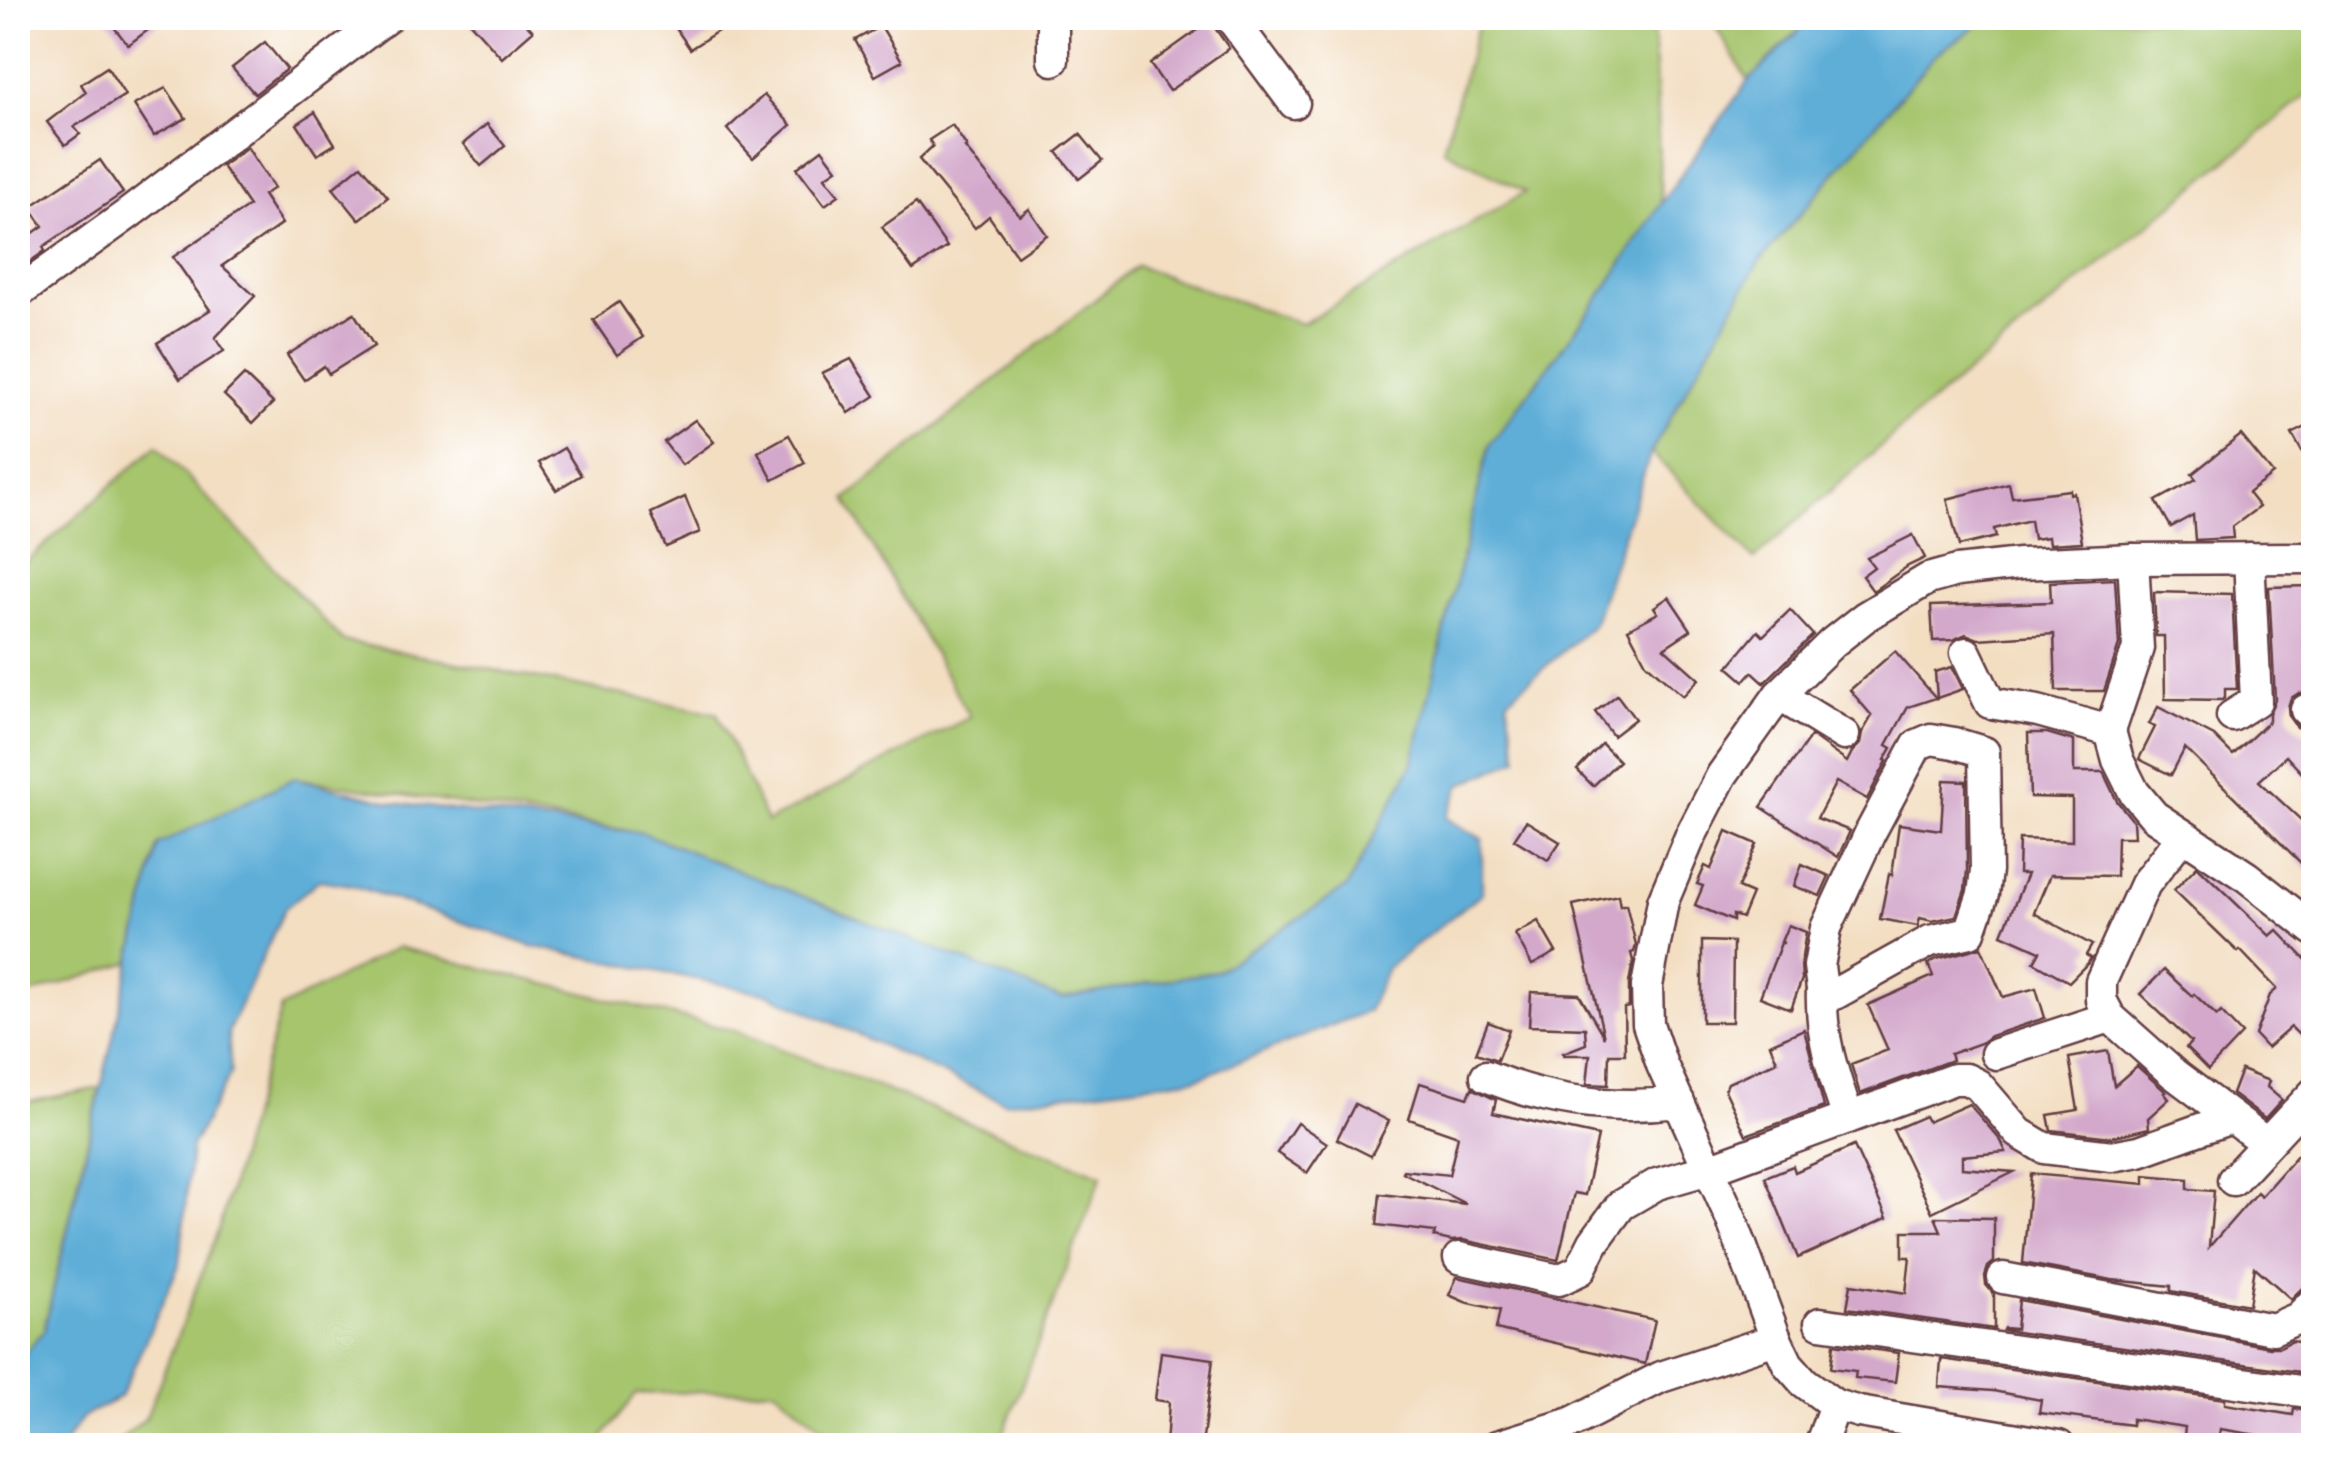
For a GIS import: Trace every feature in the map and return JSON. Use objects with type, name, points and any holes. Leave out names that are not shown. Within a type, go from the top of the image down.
[{"type":"street","points":[[18,294],[386,18]]},
{"type":"street","points":[[1053,18],[1053,60]]},
{"type":"street","points":[[1231,18],[1294,103]]},
{"type":"street","points":[[2232,716],[2256,701],[2249,558]]},
{"type":"street","points":[[2059,1446],[1835,1405],[1804,1382],[1788,1364],[1732,1218],[1648,1024],[1647,986],[1663,900],[1722,776],[1779,695],[1832,643],[1928,579],[2020,564],[2314,558]]},
{"type":"street","points":[[2132,559],[2138,648],[2110,731],[2118,760],[2134,792],[2154,816],[2248,877],[2314,930]]},
{"type":"street","points":[[1822,988],[1834,994],[1930,941],[1970,932],[1983,894],[1986,870],[1984,752],[1990,703],[1966,653]]},
{"type":"street","points":[[1779,695],[1844,735]]},
{"type":"street","points":[[1990,703],[2110,731]]},
{"type":"street","points":[[1848,1118],[1826,1049],[1820,1014],[1819,966],[1826,928],[1870,832],[1918,746],[1931,739],[1984,752]]},
{"type":"street","points":[[2183,835],[2145,884],[2102,981],[2101,1000],[2110,1017],[2174,1074],[2266,1143]]},
{"type":"street","points":[[1996,1054],[2110,1017]]},
{"type":"street","points":[[1486,1076],[1520,1090],[1597,1104],[1652,1106],[1679,1102]]},
{"type":"street","points":[[1460,1258],[1559,1280],[1580,1270],[1620,1205],[1658,1184],[1954,1079],[1978,1084],[2018,1134],[2044,1148],[2112,1156],[2138,1151],[2231,1118]]},
{"type":"street","points":[[2233,1180],[2314,1093]]},
{"type":"street","points":[[2003,1278],[2273,1328],[2298,1318],[2314,1302]]},
{"type":"street","points":[[1820,1322],[2314,1393]]},
{"type":"street","points":[[1497,1446],[1571,1423],[1662,1378],[1776,1338]]},
{"type":"street","points":[[1820,1446],[1835,1405]]},
{"type":"green space","points":[[1480,18],[1653,18],[1661,203],[1603,293],[1489,446],[1412,765],[1347,887],[1217,971],[1061,999],[643,833],[295,778],[158,845],[130,962],[18,998],[18,569],[157,445],[343,641],[717,713],[767,822],[970,717],[846,499],[1137,266],[1302,324],[1525,192],[1443,149]]},
{"type":"green space","points":[[1711,18],[1802,18],[1806,23],[1748,81]]},
{"type":"green space","points":[[1988,18],[2313,18],[2313,90],[1916,415],[1754,559],[1651,452],[1757,265],[1935,55]]},
{"type":"green space","points":[[397,947],[732,1030],[1102,1175],[999,1445],[844,1445],[775,1389],[636,1394],[597,1445],[114,1445],[146,1418],[219,1228],[281,1008]]},
{"type":"green space","points":[[100,1088],[44,1330],[18,1362],[18,1104]]},
{"type":"water","points":[[1812,18],[1988,18],[1935,55],[1757,265],[1651,452],[1593,625],[1507,700],[1518,758],[1461,785],[1446,818],[1482,839],[1482,893],[1387,968],[1368,1011],[1198,1078],[1004,1102],[770,994],[532,946],[352,885],[319,880],[285,908],[228,1032],[231,1073],[191,1147],[180,1263],[120,1397],[83,1417],[63,1445],[18,1445],[18,1362],[44,1330],[158,845],[295,778],[395,803],[643,833],[1061,999],[1217,971],[1347,887],[1412,765],[1489,446],[1603,293],[1748,81]]},
{"type":"building","points":[[107,18],[164,18],[128,45]]},
{"type":"building","points":[[466,18],[521,18],[533,31],[502,58]]},
{"type":"building","points":[[669,18],[738,18],[690,49]]},
{"type":"building","points":[[1210,21],[1229,48],[1169,91],[1150,64]]},
{"type":"building","points":[[881,26],[902,61],[875,76],[855,40]]},
{"type":"building","points":[[265,42],[287,69],[255,94],[232,68]]},
{"type":"building","points":[[107,67],[125,95],[74,127],[80,134],[65,145],[47,122],[86,92],[81,84]]},
{"type":"building","points":[[166,88],[186,118],[154,136],[134,105]]},
{"type":"building","points":[[764,95],[791,125],[753,158],[727,129]]},
{"type":"building","points":[[315,112],[335,144],[317,155],[297,124]]},
{"type":"building","points":[[487,124],[505,146],[481,166],[463,144]]},
{"type":"building","points":[[952,125],[965,148],[1020,216],[1029,209],[1047,235],[1017,256],[989,216],[975,228],[919,159],[933,146],[929,140]]},
{"type":"building","points":[[1080,134],[1102,161],[1079,179],[1057,152]]},
{"type":"building","points":[[247,147],[274,188],[263,195],[282,224],[222,266],[255,296],[215,338],[224,351],[180,379],[157,343],[210,310],[173,257],[249,206],[222,166]]},
{"type":"building","points":[[822,149],[837,169],[825,177],[839,195],[825,205],[797,168]]},
{"type":"building","points":[[100,160],[123,193],[43,247],[45,251],[18,270],[18,244],[43,226],[30,207]]},
{"type":"building","points":[[361,165],[388,197],[359,220],[333,188]]},
{"type":"building","points":[[916,203],[947,247],[913,270],[882,227]]},
{"type":"building","points":[[619,302],[643,337],[617,355],[593,320]]},
{"type":"building","points":[[354,313],[374,346],[329,374],[324,366],[304,380],[287,355]]},
{"type":"building","points":[[851,359],[875,396],[849,413],[822,373]]},
{"type":"building","points":[[244,375],[273,403],[253,423],[224,395]]},
{"type":"building","points":[[695,420],[714,442],[682,465],[664,442]]},
{"type":"building","points":[[2314,423],[2314,473],[2292,434]]},
{"type":"building","points":[[789,435],[805,463],[773,480],[758,452]]},
{"type":"building","points":[[2241,435],[2273,474],[2248,493],[2259,507],[2232,527],[2233,538],[2195,540],[2193,515],[2171,527],[2156,501],[2196,479],[2192,474]]},
{"type":"building","points":[[564,448],[581,475],[556,490],[539,463]]},
{"type":"building","points":[[2009,483],[2012,497],[2070,490],[2070,494],[2074,493],[2082,542],[2049,544],[2048,537],[2033,539],[2030,520],[1994,529],[1996,537],[1959,546],[1947,499]]},
{"type":"building","points":[[685,497],[700,532],[666,547],[651,513]]},
{"type":"building","points":[[1913,535],[1925,558],[1873,591],[1862,576],[1874,567],[1867,558]]},
{"type":"building","points":[[2115,579],[2119,645],[2104,691],[2056,691],[2054,634],[1978,639],[1966,634],[1953,640],[1933,641],[1931,606],[2051,602],[2050,582]]},
{"type":"building","points":[[2314,586],[2314,693],[2299,693],[2291,698],[2288,707],[2294,724],[2302,732],[2314,735],[2314,786],[2286,756],[2259,781],[2314,832],[2314,876],[2185,748],[2171,775],[2139,759],[2155,727],[2149,724],[2158,707],[2214,736],[2233,755],[2269,721],[2275,700],[2269,587]]},
{"type":"building","points":[[2154,592],[2232,594],[2237,689],[2225,689],[2222,700],[2165,699],[2164,636],[2156,636]]},
{"type":"building","points":[[1669,597],[1691,630],[1664,648],[1699,679],[1683,696],[1646,663],[1628,629],[1658,613],[1654,607]]},
{"type":"building","points":[[1790,610],[1813,635],[1764,683],[1752,672],[1744,681],[1728,667],[1758,631],[1763,636]]},
{"type":"building","points":[[1895,651],[1936,698],[1908,707],[1887,745],[1892,748],[1867,799],[1836,782],[1817,818],[1850,831],[1838,857],[1761,807],[1811,736],[1847,762],[1872,716],[1850,690]]},
{"type":"building","points":[[1952,667],[1963,689],[1937,698],[1935,672]]},
{"type":"building","points":[[1617,695],[1635,719],[1613,736],[1595,712]]},
{"type":"building","points":[[2028,733],[2047,733],[2074,741],[2074,772],[2103,772],[2117,801],[2133,821],[2134,837],[2117,837],[2116,876],[2050,875],[2034,913],[2092,945],[2086,955],[2091,958],[2088,963],[2069,982],[2034,962],[2040,951],[2002,934],[2027,874],[2018,874],[2019,839],[2072,841],[2072,798],[2030,797]]},
{"type":"building","points":[[1602,744],[1619,761],[1593,786],[1577,770]]},
{"type":"building","points":[[1944,780],[1966,781],[1967,870],[1956,916],[1932,921],[1920,918],[1918,926],[1880,919],[1889,874],[1892,875],[1899,824],[1941,830]]},
{"type":"building","points":[[1526,821],[1560,842],[1548,860],[1514,839]]},
{"type":"building","points":[[1727,831],[1757,844],[1738,888],[1752,894],[1742,918],[1733,915],[1733,921],[1695,905],[1703,886],[1697,884],[1705,866],[1711,869]]},
{"type":"building","points":[[1802,864],[1829,876],[1820,896],[1794,886]]},
{"type":"building","points":[[2197,866],[2270,936],[2277,930],[2314,968],[2314,1028],[2303,1039],[2291,1027],[2267,1048],[2255,1035],[2270,995],[2277,989],[2174,890]]},
{"type":"building","points":[[1618,895],[1620,906],[1626,904],[1636,945],[1631,953],[1629,1007],[1624,1008],[1625,1054],[1609,1054],[1608,1085],[1587,1084],[1590,1055],[1563,1053],[1586,1044],[1585,1028],[1529,1026],[1531,992],[1579,994],[1604,1037],[1573,905]]},
{"type":"building","points":[[1538,921],[1556,952],[1532,965],[1515,934]]},
{"type":"building","points":[[1788,925],[1806,932],[1802,979],[1791,1009],[1760,997]]},
{"type":"building","points":[[1702,941],[1733,942],[1732,1022],[1702,1022]]},
{"type":"building","points":[[1981,947],[2003,997],[2036,988],[2045,1018],[1990,1036],[1950,1054],[1952,1060],[1860,1094],[1851,1064],[1888,1050],[1868,1005],[1933,976],[1928,964],[1937,959]]},
{"type":"building","points":[[2164,970],[2217,1016],[2221,1012],[2242,1034],[2208,1070],[2186,1048],[2191,1042],[2140,994]]},
{"type":"building","points":[[1488,1022],[1509,1030],[1497,1060],[1476,1053]]},
{"type":"building","points":[[1804,1029],[1824,1107],[1746,1135],[1725,1090],[1728,1083],[1777,1061],[1770,1044]]},
{"type":"building","points":[[2108,1051],[2114,1086],[2137,1066],[2166,1092],[2169,1099],[2148,1118],[2149,1128],[2111,1137],[2051,1130],[2048,1115],[2078,1110],[2069,1058]]},
{"type":"building","points":[[2241,1070],[2269,1081],[2267,1087],[2282,1100],[2265,1119],[2232,1094]]},
{"type":"building","points":[[1420,1083],[1468,1098],[1472,1088],[1496,1100],[1493,1113],[1598,1136],[1585,1195],[1574,1193],[1558,1260],[1463,1240],[1451,1241],[1434,1237],[1435,1232],[1377,1225],[1380,1194],[1466,1204],[1402,1172],[1449,1175],[1458,1136],[1409,1119]]},
{"type":"building","points":[[1355,1104],[1389,1121],[1371,1156],[1337,1139]]},
{"type":"building","points":[[1969,1104],[2006,1152],[1962,1156],[1962,1168],[2014,1172],[1932,1212],[1893,1130],[1925,1116],[1928,1122]]},
{"type":"building","points":[[1297,1123],[1327,1143],[1307,1173],[1277,1153]]},
{"type":"building","points":[[1854,1146],[1887,1218],[1798,1258],[1765,1177],[1793,1166],[1795,1172]]},
{"type":"building","points":[[2299,1153],[2314,1167],[2314,1284],[2302,1288],[2291,1299],[2255,1267],[2249,1305],[2171,1291],[2171,1286],[2112,1280],[2023,1263],[2031,1174],[2145,1184],[2145,1175],[2188,1179],[2188,1189],[2214,1191],[2209,1247],[2257,1192],[2261,1196]]},
{"type":"building","points":[[1935,1217],[1994,1218],[1994,1262],[1985,1276],[1986,1285],[1994,1294],[1994,1329],[1847,1308],[1851,1284],[1906,1293],[1910,1257],[1903,1257],[1903,1231],[1941,1231]]},
{"type":"building","points":[[1457,1277],[1655,1320],[1645,1364],[1496,1329],[1500,1310],[1449,1295]]},
{"type":"building","points":[[2019,1300],[2270,1347],[2292,1341],[2314,1345],[2314,1374],[2003,1330],[2016,1329]]},
{"type":"building","points":[[1834,1344],[1899,1353],[1895,1382],[1855,1378],[1856,1371],[1831,1368]]},
{"type":"building","points":[[1161,1352],[1213,1359],[1202,1446],[1166,1446],[1169,1402],[1155,1400]]},
{"type":"building","points":[[1941,1359],[2225,1399],[2225,1404],[2293,1415],[2294,1409],[2314,1411],[2314,1446],[2288,1446],[2288,1440],[2220,1429],[2218,1442],[2184,1436],[2185,1427],[2132,1419],[2132,1425],[2039,1413],[2041,1400],[1939,1387]]}]
